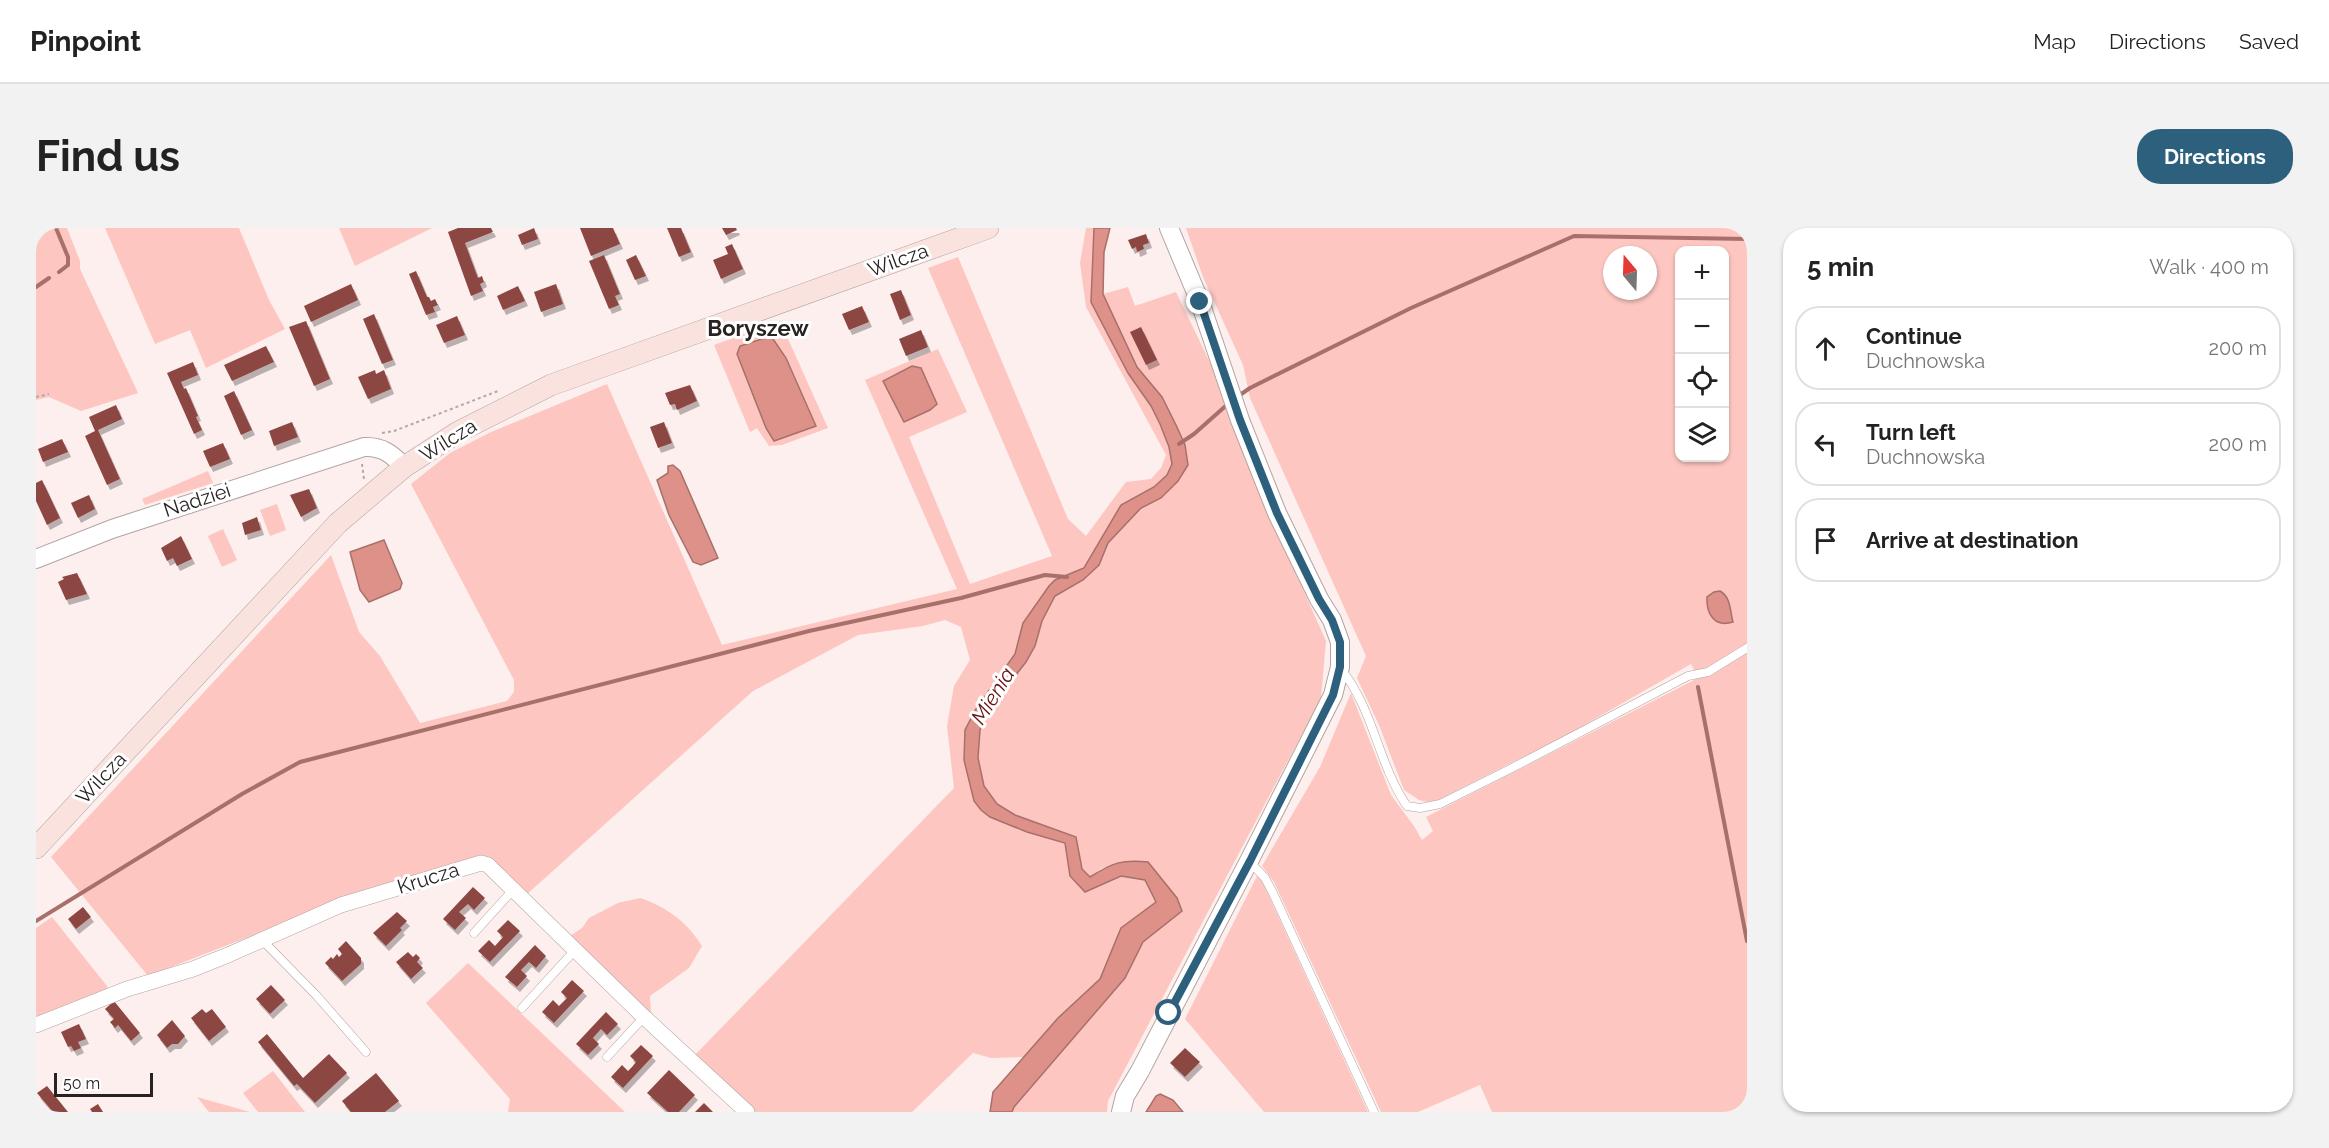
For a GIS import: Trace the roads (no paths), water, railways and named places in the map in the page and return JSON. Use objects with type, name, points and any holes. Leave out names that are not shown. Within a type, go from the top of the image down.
[{"type":"main road","name":"Wilcza","points":[[36,848],[338,523],[404,467],[458,432],[551,385],[988,228]]},
{"type":"street","points":[[1121,1112],[1125,1096],[1250,861],[1333,695],[1340,667],[1340,642],[1332,620],[1319,599],[1277,513],[1233,400],[1200,302],[1169,228]]},
{"type":"street","name":"Nadziei","points":[[36,559],[112,529],[359,448],[375,446],[395,458],[404,467]]},
{"type":"street","name":"Krucza","points":[[36,1026],[127,989],[193,969],[341,904],[476,864],[488,866],[644,1017],[747,1112]]},
{"type":"lane","points":[[1340,667],[1358,695],[1374,729],[1397,792],[1407,806],[1420,808],[1440,804],[1688,676],[1707,672],[1747,648]]},
{"type":"lane","points":[[1250,861],[1265,878],[1272,891],[1374,1112]]},
{"type":"lane","points":[[474,933],[512,891]]},
{"type":"lane","points":[[262,940],[316,995],[366,1052]]},
{"type":"lane","points":[[522,1008],[575,950]]},
{"type":"lane","points":[[607,1057],[644,1017]]},
{"type":"water","name":"Mienia","points":[[1094,228],[1110,228],[1104,252],[1103,294],[1137,367],[1162,397],[1176,425],[1185,445],[1188,465],[1178,481],[1161,498],[1141,508],[1108,543],[1099,565],[1083,580],[1055,596],[1042,621],[1035,646],[1026,662],[987,712],[980,730],[978,758],[984,786],[997,804],[1015,815],[1076,837],[1082,869],[1090,877],[1117,863],[1148,862],[1177,898],[1182,911],[1143,942],[1125,978],[1012,1112],[990,1112],[993,1092],[1058,1018],[1100,979],[1121,928],[1156,902],[1145,880],[1121,876],[1085,892],[1070,876],[1065,843],[1027,832],[990,817],[981,810],[974,801],[964,760],[965,730],[976,709],[1015,654],[1023,623],[1049,586],[1055,580],[1084,568],[1121,505],[1154,487],[1167,475],[1172,464],[1169,447],[1151,406],[1128,373],[1091,302]]},
{"type":"water","points":[[771,336],[786,358],[816,426],[774,441],[766,428],[737,354],[740,346]]},
{"type":"water","points":[[912,366],[921,368],[937,404],[930,410],[904,422],[883,381]]},
{"type":"water","points":[[673,465],[680,471],[718,558],[701,565],[693,562],[669,515],[657,480],[668,473],[668,466]]},
{"type":"water","points":[[384,540],[402,583],[400,589],[369,602],[360,590],[350,552]]},
{"type":"water","points":[[1720,591],[1728,601],[1733,622],[1721,623],[1712,618],[1710,614],[1707,597]]},
{"type":"water","points":[[1160,1094],[1173,1100],[1183,1112],[1146,1112],[1156,1096]]},
{"type":"waterway","points":[[56,228],[68,257],[68,265],[59,272]]},
{"type":"waterway","points":[[1237,397],[1250,388],[1411,308],[1574,236],[1747,239]]},
{"type":"waterway","points":[[36,287],[49,278]]},
{"type":"waterway","points":[[1179,444],[1229,403]]},
{"type":"waterway","points":[[36,921],[242,794],[300,762],[809,631],[961,598],[1045,575],[1067,577]]},
{"type":"waterway","points":[[1698,687],[1747,941]]},
{"type":"district","name":"Boryszew","points":[[758,328]]}]
